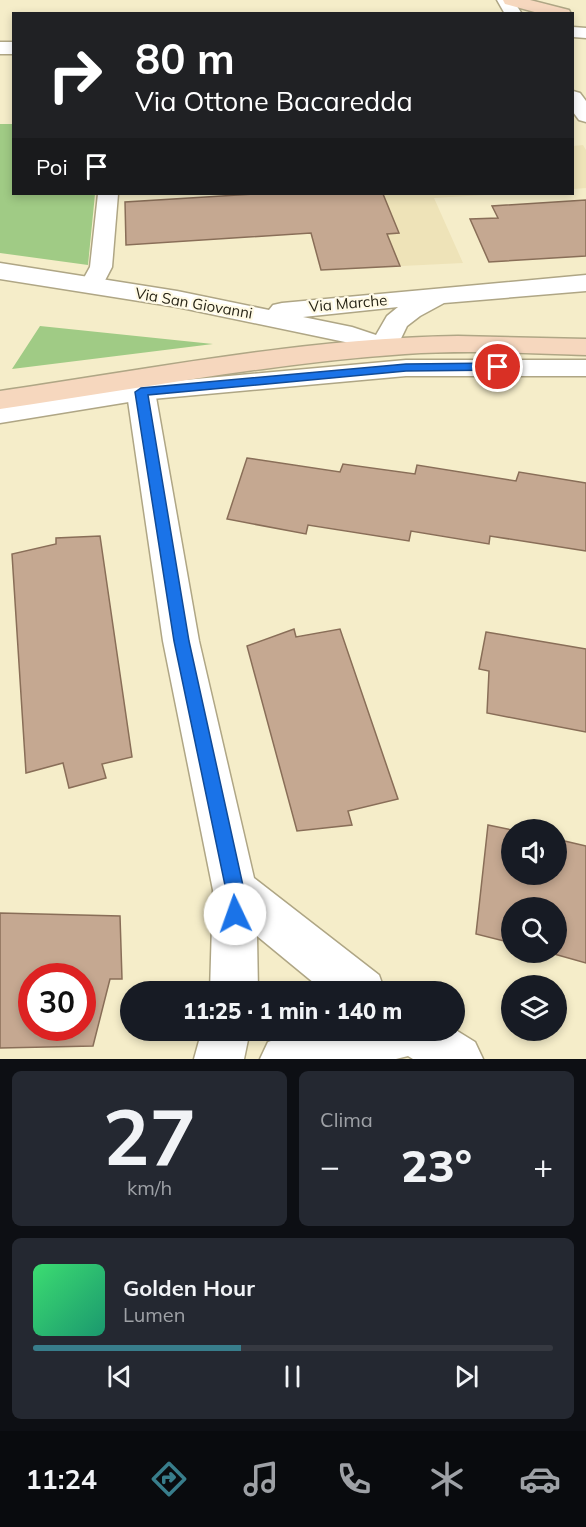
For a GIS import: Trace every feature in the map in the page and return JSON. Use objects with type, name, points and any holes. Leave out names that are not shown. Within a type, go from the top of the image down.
[{"type":"street","points":[[511,0],[546,12]]},
{"type":"street","points":[[574,98],[586,116]]},
{"type":"street","name":"Via San Giovanni","points":[[0,271],[177,298],[352,334],[384,347]]},
{"type":"street","name":"Via Marche","points":[[258,315],[302,307],[586,283]]},
{"type":"street","name":"Via Marche","points":[[384,347],[396,322],[411,310],[438,296]]},
{"type":"street","points":[[0,400],[140,386],[236,365],[384,347],[508,344],[586,347]]},
{"type":"street","points":[[140,386],[181,641],[235,890],[234,981]]},
{"type":"street","points":[[235,890],[348,981]]},
{"type":"street","points":[[219,1059],[223,1041]]},
{"type":"street","points":[[285,1059],[367,1041]]},
{"type":"street","points":[[428,1041],[458,1059]]},
{"type":"lane","points":[[92,285],[101,267],[108,195]]},
{"type":"lane","points":[[0,414],[140,386],[406,368],[586,368]]},
{"type":"shaded area","points":[[583,145],[586,150],[586,188],[574,189],[574,146]]},
{"type":"shaded area","points":[[300,195],[484,195],[434,198],[463,263],[321,270]]},
{"type":"green space","points":[[0,124],[12,124],[12,195],[95,195],[88,265],[0,253]]},
{"type":"green space","points":[[40,326],[213,344],[12,369]]},
{"type":"building","points":[[238,195],[383,195],[399,233],[387,234],[400,266],[321,270],[311,233],[126,245],[125,202]]},
{"type":"building","points":[[586,200],[586,256],[489,262],[470,219],[498,218],[492,206]]},
{"type":"building","points":[[247,458],[340,472],[343,464],[415,474],[417,465],[516,481],[519,472],[586,483],[586,551],[490,536],[489,544],[411,531],[409,541],[308,525],[306,534],[227,519]]},
{"type":"building","points":[[100,536],[132,757],[102,764],[106,778],[69,788],[63,763],[26,773],[12,554],[56,544],[56,538]]},
{"type":"building","points":[[294,629],[296,637],[340,629],[398,799],[348,811],[352,825],[297,831],[247,646]]},
{"type":"building","points":[[486,632],[586,649],[586,732],[487,713],[489,671],[479,669]]},
{"type":"building","points":[[488,825],[501,828],[501,885],[567,885],[567,842],[586,846],[586,963],[567,958],[567,897],[501,897],[501,940],[476,934]]},
{"type":"building","points":[[0,913],[120,916],[122,979],[110,979],[96,1034],[96,963],[18,963],[18,1041],[94,1041],[93,1046],[0,1048]]},
{"type":"route","points":[[235,914],[235,890],[181,641],[141,392],[406,368],[498,367]]}]
